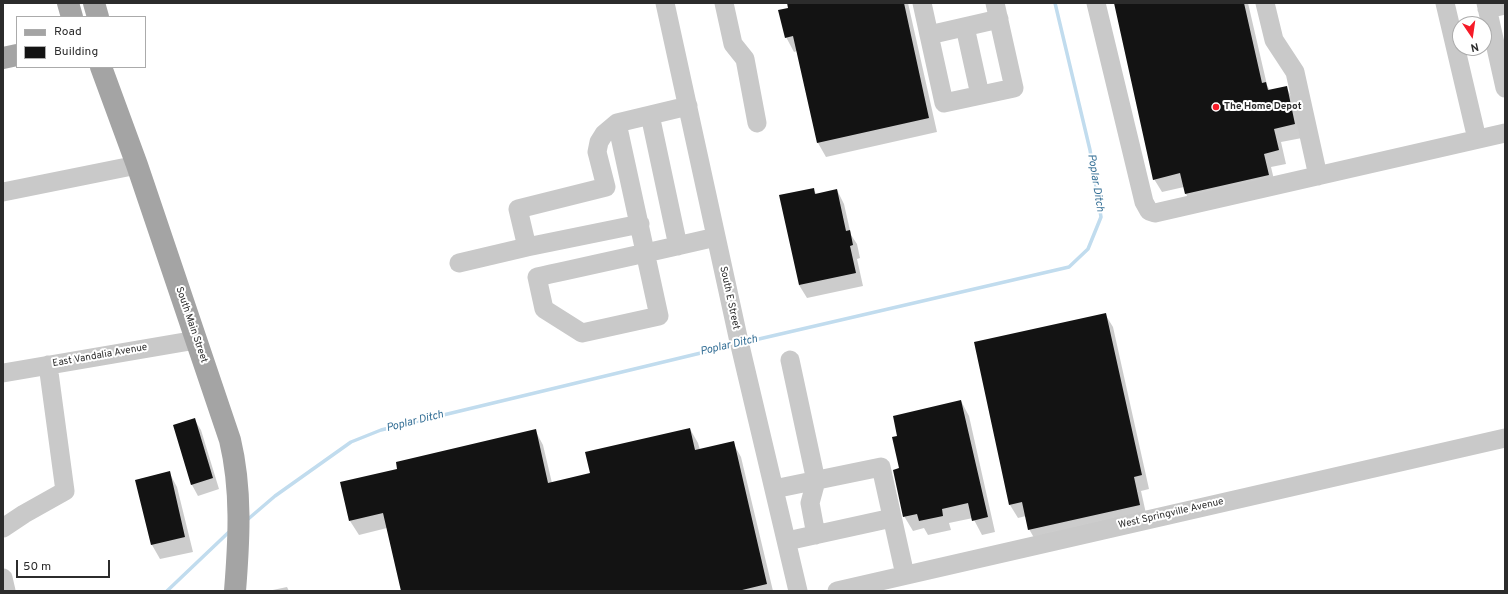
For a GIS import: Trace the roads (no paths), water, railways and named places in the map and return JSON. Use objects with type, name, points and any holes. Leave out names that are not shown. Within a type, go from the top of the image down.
[{"type":"main road","points":[[68,3],[72,16]]},
{"type":"main road","points":[[94,3],[98,16]]},
{"type":"main road","points":[[3,58],[16,55]]},
{"type":"main road","name":"South Main Street","points":[[101,68],[137,165],[228,433],[235,465],[238,501],[235,591]]},
{"type":"street","name":"South E Street","points":[[665,3],[738,337],[798,591]]},
{"type":"street","points":[[724,3],[732,44],[745,59],[757,123]]},
{"type":"street","points":[[922,3],[929,35],[944,103],[1014,88],[997,11],[965,27],[929,35]]},
{"type":"street","points":[[1096,3],[1144,202],[1149,211],[1155,213],[1505,133]]},
{"type":"street","points":[[1265,3],[1274,40],[1295,72],[1318,176]]},
{"type":"street","points":[[1445,3],[1477,139]]},
{"type":"street","points":[[1493,6],[1505,88]]},
{"type":"street","points":[[965,27],[980,95]]},
{"type":"street","points":[[527,247],[518,209],[606,187],[597,152],[599,142],[604,134],[617,123],[688,106]]},
{"type":"street","points":[[650,115],[678,246]]},
{"type":"street","points":[[617,123],[640,224],[646,253],[659,316],[582,333],[544,309],[537,277],[646,253],[678,246],[716,237]]},
{"type":"street","points":[[3,192],[137,165]]},
{"type":"street","points":[[460,263],[527,247],[640,224]]},
{"type":"street","name":"East Vandalia Avenue","points":[[3,373],[196,340]]},
{"type":"street","points":[[790,360],[816,481],[810,502],[816,535]]},
{"type":"street","points":[[3,528],[24,514],[66,491],[48,365]]},
{"type":"street","name":"West Springville Avenue","points":[[837,591],[1505,438]]},
{"type":"street","points":[[774,489],[881,467],[905,575]]},
{"type":"street","points":[[787,541],[892,518]]},
{"type":"street","points":[[3,578],[6,591]]},
{"type":"waterway","name":"Poplar Ditch","points":[[746,342],[1069,267],[1088,249],[1101,217],[1090,150],[1055,3]]},
{"type":"waterway","name":"Poplar Ditch","points":[[247,520],[275,496],[351,442],[381,430],[734,345]]},
{"type":"waterway","name":"Poplar Ditch","points":[[167,591],[230,531]]},
{"type":"place","name":"The Home Depot","points":[[1216,107]]}]
